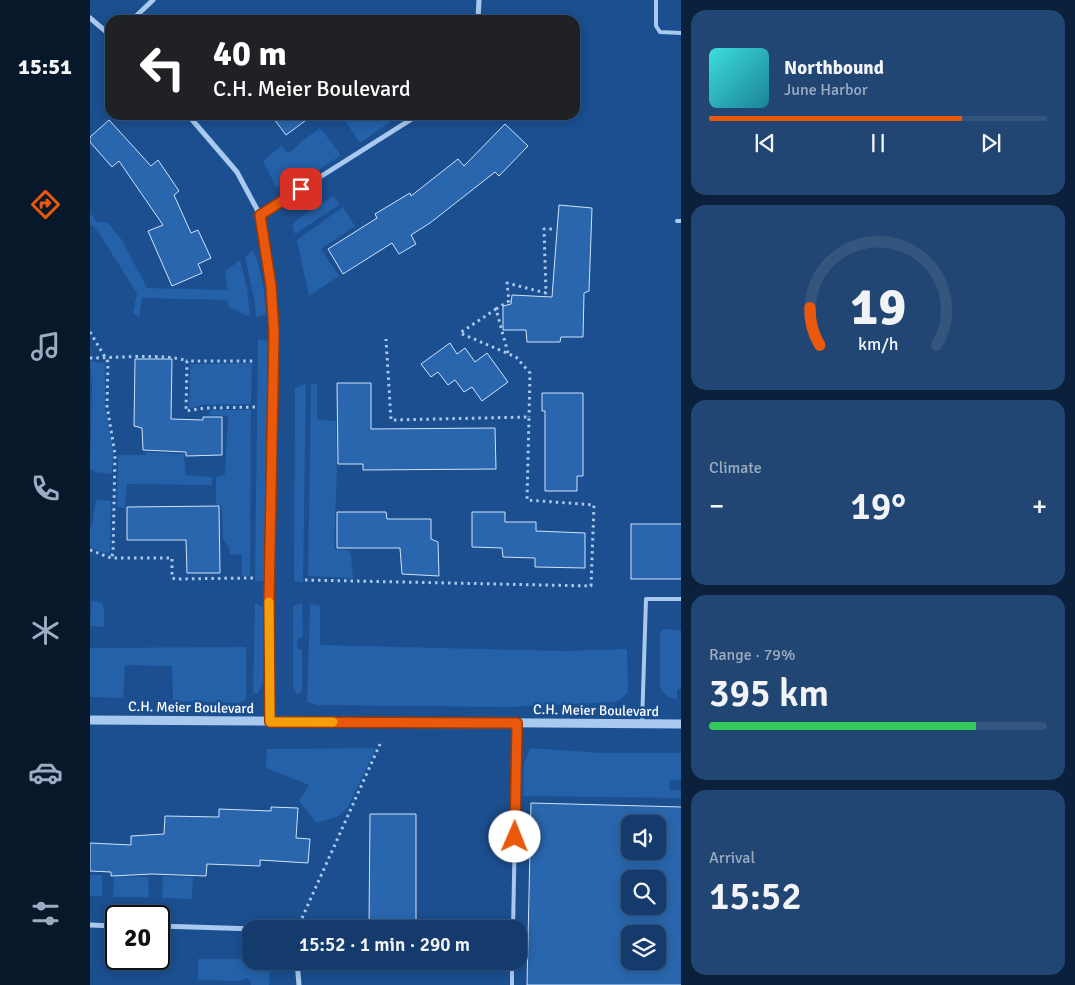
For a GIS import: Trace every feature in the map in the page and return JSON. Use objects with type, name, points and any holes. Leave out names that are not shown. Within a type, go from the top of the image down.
[{"type":"street","points":[[137,15],[153,0]]},
{"type":"street","points":[[478,15],[479,0]]},
{"type":"street","points":[[90,18],[105,30]]},
{"type":"street","points":[[192,120],[237,172],[260,215],[271,286],[274,332],[269,600],[270,722]]},
{"type":"street","points":[[260,215],[410,120]]},
{"type":"street","name":"C.H. Meier Boulevard","points":[[90,720],[681,724]]},
{"type":"street","points":[[90,925],[105,926]]},
{"type":"street","points":[[170,926],[242,928]]},
{"type":"street","points":[[298,970],[299,985]]},
{"type":"lane","points":[[656,0],[656,26],[660,32],[681,33]]},
{"type":"lane","points":[[642,724],[646,599],[681,600]]},
{"type":"lane","points":[[513,920],[517,723]]},
{"type":"lane","points":[[512,970],[512,985]]},
{"type":"path","points":[[305,580],[591,586],[594,505],[527,500],[530,372],[516,357],[508,352],[460,333],[509,301],[507,283],[546,293],[544,229],[555,229]]},
{"type":"path","points":[[496,309],[508,352]]},
{"type":"path","points":[[90,332],[108,362],[108,406],[115,454],[112,558]]},
{"type":"path","points":[[386,339],[391,420],[529,417]]},
{"type":"path","points":[[90,358],[160,357],[180,358],[187,361],[255,361]]},
{"type":"path","points":[[187,361],[186,411],[205,408],[255,407]]},
{"type":"path","points":[[90,550],[112,558],[172,558],[172,578],[176,579],[252,578]]},
{"type":"path","points":[[301,920],[380,744]]},
{"type":"shaded area","points":[[344,120],[389,120],[390,122],[360,143]]},
{"type":"shaded area","points":[[320,128],[341,155],[294,187],[276,187],[263,161],[282,145],[287,153],[292,151]]},
{"type":"shaded area","points":[[333,196],[340,204],[295,234],[292,226],[298,219]]},
{"type":"shaded area","points":[[343,207],[355,226],[321,249],[339,276],[309,296],[297,240]]},
{"type":"shaded area","points":[[90,213],[97,222],[107,222],[122,240],[147,288],[228,290],[225,271],[240,260],[247,289],[250,317],[229,307],[227,300],[142,298],[139,317],[133,313],[137,293],[98,232],[92,225],[90,226]]},
{"type":"shaded area","points":[[253,250],[259,266],[266,315],[256,317],[255,302],[245,257]]},
{"type":"shaded area","points":[[258,339],[268,341],[264,581],[255,581]]},
{"type":"shaded area","points":[[90,361],[105,363],[105,408],[113,449],[112,474],[96,472],[90,469],[92,385]]},
{"type":"shaded area","points":[[252,363],[251,404],[189,407],[190,364]]},
{"type":"shaded area","points":[[306,384],[303,582],[295,582],[295,388]]},
{"type":"shaded area","points":[[311,384],[317,384],[317,419],[336,421],[337,469],[334,549],[348,550],[351,555],[353,578],[308,576]]},
{"type":"shaded area","points":[[210,410],[251,410],[250,576],[242,576],[242,555],[230,554],[229,547],[223,539],[222,506],[216,504],[216,477],[225,474],[228,416],[210,415]]},
{"type":"shaded area","points":[[146,452],[184,454],[186,475],[212,477],[212,485],[127,484],[125,508],[117,507],[118,455],[146,455]]},
{"type":"shaded area","points":[[96,500],[111,501],[110,553],[101,552],[90,547],[90,526],[92,526]]},
{"type":"shaded area","points":[[92,601],[102,603],[104,627],[90,626]]},
{"type":"shaded area","points":[[255,603],[264,607],[263,682],[259,692],[256,694],[253,692]]},
{"type":"shaded area","points":[[302,603],[303,637],[298,638],[297,648],[302,650],[302,692],[297,695],[293,686],[293,606]]},
{"type":"shaded area","points":[[310,604],[320,606],[320,645],[565,651],[627,649],[628,692],[621,699],[614,702],[509,707],[317,705],[307,702]]},
{"type":"shaded area","points":[[663,629],[681,630],[681,689],[677,689],[677,699],[667,696],[660,687],[660,632]]},
{"type":"shaded area","points":[[246,647],[246,699],[240,703],[173,701],[172,666],[125,665],[123,698],[90,697],[90,648]]},
{"type":"shaded area","points":[[376,748],[348,807],[337,817],[316,823],[299,801],[309,785],[266,768],[267,749]]},
{"type":"shaded area","points":[[530,748],[601,753],[681,753],[681,780],[669,781],[670,790],[681,790],[681,798],[523,796],[524,764]]},
{"type":"shaded area","points":[[90,875],[102,875],[102,896],[90,896]]},
{"type":"shaded area","points":[[114,876],[148,877],[149,897],[113,897]]},
{"type":"shaded area","points":[[163,876],[193,877],[192,899],[162,898]]},
{"type":"shaded area","points":[[198,959],[242,959],[242,970],[270,970],[269,985],[251,985],[247,978],[240,981],[198,980]]},
{"type":"building","points":[[109,120],[151,166],[158,160],[179,191],[174,195],[191,233],[198,230],[211,258],[198,264],[202,273],[172,286],[148,231],[163,225],[119,161],[112,167],[90,142],[90,137]]},
{"type":"building","points":[[275,120],[306,120],[286,135]]},
{"type":"building","points":[[505,124],[528,146],[499,176],[495,172],[430,223],[411,235],[416,244],[399,254],[392,243],[343,274],[328,249],[377,218],[375,214],[410,193],[411,196],[458,159],[464,166]]},
{"type":"building","points":[[559,205],[592,208],[589,291],[584,293],[583,337],[561,337],[560,342],[527,342],[526,330],[503,330],[503,306],[511,304],[512,295],[552,297]]},
{"type":"building","points":[[450,343],[457,354],[465,348],[475,362],[487,353],[508,382],[482,401],[472,387],[464,392],[455,380],[448,385],[438,372],[431,377],[421,364]]},
{"type":"building","points":[[135,359],[172,359],[171,419],[203,420],[203,417],[222,417],[222,455],[186,456],[186,452],[143,450],[142,428],[134,426]]},
{"type":"building","points":[[337,383],[371,383],[371,429],[495,428],[496,469],[363,470],[363,464],[338,464]]},
{"type":"building","points":[[542,393],[583,393],[583,476],[577,476],[577,491],[545,491],[545,411],[542,411]]},
{"type":"building","points":[[219,506],[220,573],[187,573],[186,540],[127,540],[127,507]]},
{"type":"building","points":[[337,512],[386,512],[387,519],[431,519],[431,539],[438,542],[439,576],[402,574],[400,548],[337,548]]},
{"type":"building","points":[[472,512],[505,512],[505,522],[536,522],[536,531],[585,533],[585,568],[535,567],[535,558],[503,557],[502,548],[472,547]]},
{"type":"building","points":[[631,524],[681,524],[681,579],[631,579]]},
{"type":"building","points":[[531,803],[681,807],[681,985],[527,985]]},
{"type":"building","points":[[271,807],[298,808],[296,838],[310,839],[308,863],[260,860],[260,866],[207,864],[206,876],[152,874],[111,876],[111,872],[90,871],[90,843],[131,845],[131,836],[164,834],[165,816],[219,817],[219,809],[271,811]]},
{"type":"building","points":[[370,814],[416,814],[416,920],[369,920]]},
{"type":"slow traffic","points":[[269,602],[270,722],[333,722]]},
{"type":"route","points":[[301,189],[260,215],[271,286],[274,332],[269,600],[270,722],[517,723],[515,837]]}]
